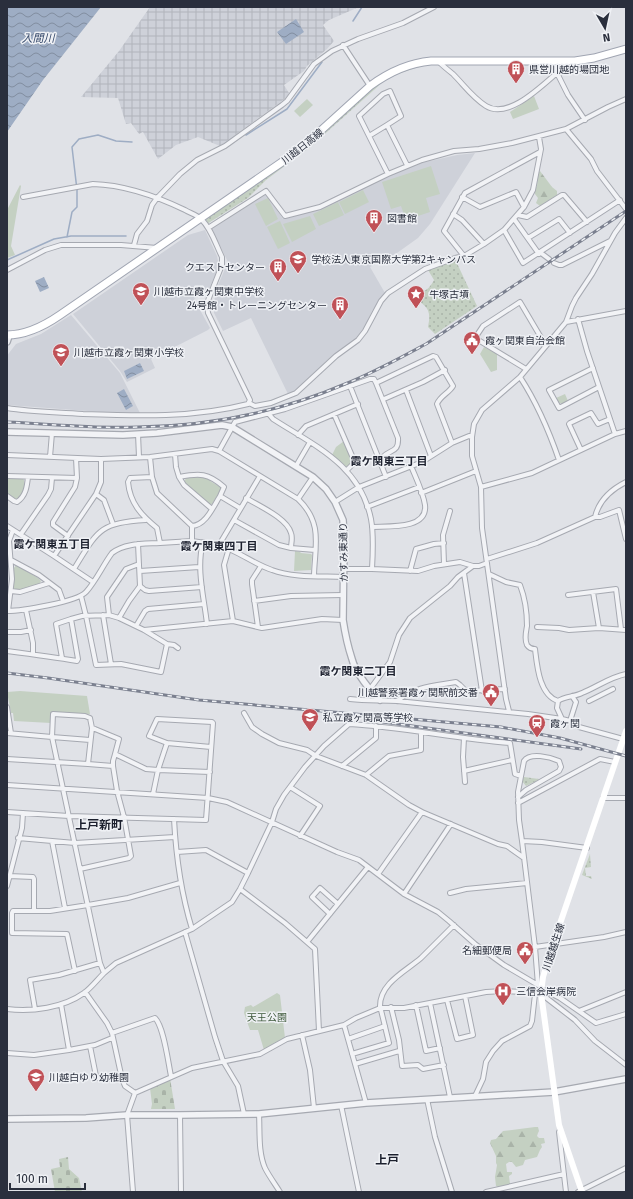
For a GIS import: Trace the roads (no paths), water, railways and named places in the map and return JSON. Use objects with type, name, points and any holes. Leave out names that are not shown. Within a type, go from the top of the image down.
[{"type":"main road","name":"川越日高線","points":[[8,338],[33,330],[50,322],[158,248],[306,144],[370,86],[385,75],[402,67],[425,62],[439,61],[569,60],[594,58],[626,49]]},
{"type":"main road","name":"川越越生線","points":[[580,1191],[559,1125],[539,990],[553,944],[626,731]]},
{"type":"street","points":[[134,245],[137,234],[147,221],[152,205],[180,174],[197,160],[225,146],[287,101],[314,64],[343,45],[403,23],[434,7]]},
{"type":"street","points":[[343,45],[370,86]]},
{"type":"street","points":[[439,61],[454,75],[469,93],[480,102],[494,109],[505,109],[519,103],[557,73],[569,60]]},
{"type":"street","points":[[557,73],[568,95],[585,120]]},
{"type":"street","points":[[369,136],[401,116],[390,91],[383,94],[359,116],[369,136],[388,174]]},
{"type":"street","points":[[208,228],[266,191],[285,216],[320,207],[407,166],[454,151],[479,149],[566,130],[608,107],[626,100]]},
{"type":"street","points":[[387,125],[407,166]]},
{"type":"street","points":[[566,130],[591,159],[597,171],[626,208]]},
{"type":"street","points":[[7,408],[44,412],[147,416],[219,410],[234,408],[249,403],[255,406],[271,403],[296,393],[336,356],[358,340],[365,331],[381,301],[388,293],[425,269],[436,264],[464,256],[504,230],[514,220],[524,207],[533,190],[540,152],[539,137]]},
{"type":"street","points":[[464,256],[444,231],[465,193],[540,152]]},
{"type":"street","points":[[23,197],[93,184],[108,185],[138,191],[201,218],[208,228],[222,257],[222,265],[206,304],[208,313],[250,400],[249,403]]},
{"type":"street","points":[[462,198],[480,207],[516,192],[524,207]]},
{"type":"street","points":[[518,215],[527,218],[564,195],[586,222]]},
{"type":"street","points":[[504,230],[523,264],[620,200]]},
{"type":"street","points":[[453,214],[462,220],[484,244]]},
{"type":"street","points":[[509,712],[487,561],[481,512],[481,488],[472,456],[474,424],[482,410],[520,377],[566,322],[572,306],[610,241],[626,218]]},
{"type":"street","points":[[528,238],[559,219],[570,234]]},
{"type":"street","points":[[514,220],[540,253],[549,259]]},
{"type":"street","points":[[554,263],[559,265],[562,264],[610,241]]},
{"type":"street","points":[[7,270],[45,250],[61,245],[134,245],[158,248]]},
{"type":"street","points":[[526,369],[476,338],[483,326],[520,302],[546,346]]},
{"type":"street","points":[[566,322],[626,311]]},
{"type":"street","points":[[578,319],[587,351],[615,434]]},
{"type":"street","points":[[376,383],[433,356],[436,357],[453,386],[439,399],[437,404],[452,443]]},
{"type":"street","points":[[593,368],[550,390],[559,408],[599,387]]},
{"type":"street","points":[[384,399],[406,390],[445,370]]},
{"type":"street","points":[[520,377],[531,394],[559,460]]},
{"type":"street","points":[[218,451],[235,422],[297,405],[370,379],[374,379],[384,399],[398,438],[398,444],[395,450],[382,457],[380,463]]},
{"type":"street","points":[[350,386],[386,476]]},
{"type":"street","points":[[406,390],[431,456]]},
{"type":"street","points":[[298,435],[306,426],[358,404]]},
{"type":"street","points":[[268,413],[273,419],[331,456],[346,470],[359,487],[367,507],[372,527],[372,569]]},
{"type":"street","points":[[581,450],[569,424],[591,413],[598,424],[610,419]]},
{"type":"street","points":[[334,414],[353,458],[353,464],[346,470]]},
{"type":"street","name":"かすみ東通り","points":[[7,432],[108,435],[184,430],[222,425],[232,427],[313,477],[326,489],[335,502],[343,520],[343,620],[352,661],[370,689],[380,700]]},
{"type":"street","points":[[481,488],[532,473],[615,434],[626,431]]},
{"type":"street","points":[[50,457],[52,434]]},
{"type":"street","points":[[138,434],[139,458]]},
{"type":"street","points":[[335,502],[359,487],[422,462],[452,443],[469,436],[472,437]]},
{"type":"street","points":[[296,466],[310,442]]},
{"type":"street","points":[[7,455],[101,459],[150,458],[212,450],[218,451],[298,500],[305,506],[316,527],[317,537],[314,575]]},
{"type":"street","points":[[175,454],[176,467],[179,477],[184,485],[212,509]]},
{"type":"street","points":[[68,536],[52,525],[72,494],[77,478],[76,458]]},
{"type":"street","points":[[150,458],[152,477],[157,493],[192,526],[192,541]]},
{"type":"street","points":[[54,556],[96,494],[101,482],[101,459]]},
{"type":"street","points":[[372,527],[409,525],[418,521],[423,514],[425,506],[411,466]]},
{"type":"street","points":[[421,493],[476,471]]},
{"type":"street","points":[[179,477],[199,474],[207,475],[224,487],[220,496],[202,523],[197,526],[192,526]]},
{"type":"street","points":[[7,476],[77,478]]},
{"type":"street","points":[[219,545],[260,476]]},
{"type":"street","points":[[7,496],[17,502],[20,500],[26,488],[28,477]]},
{"type":"street","points":[[152,477],[130,478],[128,482],[134,506],[146,520],[157,528],[160,542]]},
{"type":"street","points":[[298,500],[313,477]]},
{"type":"street","points":[[21,534],[48,496],[51,489],[52,478]]},
{"type":"street","points":[[595,517],[601,503],[611,492],[626,482]]},
{"type":"street","points":[[367,507],[419,487]]},
{"type":"street","points":[[96,494],[104,500],[113,524]]},
{"type":"street","points":[[220,496],[240,508]]},
{"type":"street","points":[[246,498],[280,518],[288,527],[292,539],[290,548]]},
{"type":"street","points":[[344,569],[418,571],[444,564],[460,562],[473,566],[479,566],[487,561],[537,543],[595,517],[600,517],[619,510],[626,539]]},
{"type":"street","points":[[444,564],[443,535],[450,511]]},
{"type":"street","points":[[74,569],[97,534],[106,527],[113,524],[146,520]]},
{"type":"street","points":[[234,520],[279,545],[290,548],[315,550]]},
{"type":"street","points":[[7,526],[93,582]]},
{"type":"street","points":[[13,530],[9,541],[12,579],[8,611],[26,610],[81,596],[93,582],[112,553],[121,546],[138,544],[192,541],[203,542],[229,548],[261,566],[284,573],[343,577]]},
{"type":"street","points":[[203,542],[200,551],[199,567],[207,624]]},
{"type":"street","points":[[410,571],[416,549],[444,543]]},
{"type":"street","points":[[119,618],[140,586],[138,544]]},
{"type":"street","points":[[229,548],[224,565],[233,621]]},
{"type":"street","points":[[11,560],[59,590],[63,601]]},
{"type":"street","points":[[109,615],[107,597],[126,569],[139,564]]},
{"type":"street","points":[[258,627],[252,580],[261,566]]},
{"type":"street","points":[[370,689],[390,662],[399,635],[410,618],[473,566]]},
{"type":"street","points":[[140,571],[199,567]]},
{"type":"street","points":[[464,573],[482,690]]},
{"type":"street","points":[[489,574],[506,582],[520,585],[525,604],[527,644],[530,648],[535,649],[540,680],[543,688],[553,699],[558,700],[581,694],[616,676],[626,674]]},
{"type":"street","points":[[11,591],[20,592],[49,583]]},
{"type":"street","points":[[140,586],[145,590],[150,591],[202,587]]},
{"type":"street","points":[[568,595],[616,589],[621,629]]},
{"type":"street","points":[[593,592],[599,628]]},
{"type":"street","points":[[254,602],[290,596],[343,595]]},
{"type":"street","points":[[81,596],[96,665],[121,664],[161,672],[167,644]]},
{"type":"street","points":[[136,626],[145,611],[148,609],[204,604]]},
{"type":"street","points":[[26,610],[31,630],[33,654]]},
{"type":"street","points":[[103,615],[111,664]]},
{"type":"street","points":[[62,658],[56,624],[86,616],[109,615],[119,618],[144,630],[167,644],[174,645],[178,648]]},
{"type":"street","points":[[7,650],[77,661],[78,659],[71,619]]},
{"type":"street","points":[[144,630],[233,621],[262,628],[322,619],[343,620]]},
{"type":"street","points":[[537,627],[570,630],[599,628],[626,630]]},
{"type":"street","points":[[7,632],[31,630]]},
{"type":"street","points":[[398,701],[407,694],[419,689],[456,682],[466,691],[505,689]]},
{"type":"street","points":[[589,701],[613,689]]},
{"type":"street","points":[[570,721],[576,702],[572,696]]},
{"type":"street","points":[[350,700],[398,701],[562,719],[570,721],[579,727],[623,738]]},
{"type":"street","points":[[558,700],[557,708],[562,719]]},
{"type":"street","points":[[7,707],[9,733],[90,740]]},
{"type":"street","points":[[244,713],[252,727],[262,734],[280,743],[307,750],[316,756],[366,775],[409,805],[422,812],[498,844],[507,846],[524,858]]},
{"type":"street","points":[[88,764],[92,728],[90,718],[85,716],[53,714],[52,736],[57,762],[100,963],[104,973]]},
{"type":"street","points":[[7,812],[69,816],[206,820],[210,772],[211,747],[212,722],[157,719],[149,736],[167,743],[211,747]]},
{"type":"street","points":[[7,1009],[22,1011],[61,1004],[73,1000],[85,992],[116,963],[192,929],[232,902],[248,873],[272,822],[276,809],[290,787],[305,766],[349,724],[510,743],[515,774],[521,776]]},
{"type":"street","points":[[342,766],[376,738],[376,726]]},
{"type":"street","points":[[80,869],[131,856],[112,761],[119,739],[92,728]]},
{"type":"street","points":[[366,775],[389,756],[421,750],[421,732]]},
{"type":"street","points":[[464,738],[463,757],[465,782]]},
{"type":"street","points":[[153,794],[158,770],[167,743]]},
{"type":"street","points":[[115,754],[146,769],[210,772]]},
{"type":"street","points":[[475,1096],[483,1079],[486,1062],[493,1051],[502,1041],[530,1026],[532,1021],[539,990],[536,947],[524,858],[518,797],[524,761],[526,758],[532,756],[559,761],[561,767],[560,771],[526,790],[518,797]]},
{"type":"street","points":[[7,759],[113,766]]},
{"type":"street","points":[[518,803],[600,759],[615,762]]},
{"type":"street","points":[[464,771],[512,760]]},
{"type":"street","points":[[7,785],[208,798],[227,802],[300,836],[357,859],[404,894],[438,912],[475,944],[539,990],[575,1020],[595,1041],[626,1065]]},
{"type":"street","points":[[290,787],[320,806],[300,836]]},
{"type":"street","points":[[603,798],[626,798]]},
{"type":"street","points":[[378,874],[422,812]]},
{"type":"street","points":[[7,886],[18,838],[22,828],[23,813]]},
{"type":"street","points":[[174,819],[180,883],[192,929]]},
{"type":"street","points":[[404,894],[451,824]]},
{"type":"street","points":[[18,838],[75,843],[175,837]]},
{"type":"street","points":[[52,841],[65,908]]},
{"type":"street","points":[[522,841],[587,848]]},
{"type":"street","points":[[177,852],[206,850],[248,873]]},
{"type":"street","points":[[307,942],[368,867]]},
{"type":"street","points":[[9,876],[33,877],[34,910]]},
{"type":"street","points":[[75,971],[67,934],[12,933],[13,911],[50,911],[88,905],[128,898],[180,883]]},
{"type":"street","points":[[450,893],[466,889],[527,883]]},
{"type":"street","points":[[330,914],[312,897],[320,888],[338,904]]},
{"type":"street","points":[[240,889],[285,923],[315,949],[319,1031]]},
{"type":"street","points":[[352,1054],[389,1043],[380,1008],[380,1000],[384,992],[397,976],[420,959],[454,925]]},
{"type":"street","points":[[184,932],[223,1061],[238,1086],[244,1114]]},
{"type":"street","points":[[536,947],[626,932]]},
{"type":"street","points":[[35,1009],[30,980],[75,971],[100,963]]},
{"type":"street","points":[[133,1192],[127,1116],[135,1092],[192,1068],[260,1054],[287,1039],[344,1025],[356,1018],[380,1008],[404,1008],[465,996],[504,991],[539,990],[579,1011],[596,1023],[626,1014]]},
{"type":"street","points":[[85,992],[112,1033],[125,1086],[135,1092]]},
{"type":"street","points":[[579,1011],[626,992]]},
{"type":"street","points":[[447,1000],[457,1040],[473,1035],[465,996]]},
{"type":"street","points":[[430,1002],[450,1097]]},
{"type":"street","points":[[61,1004],[69,1050]]},
{"type":"street","points":[[416,1005],[426,1051],[440,1048]]},
{"type":"street","points":[[391,1007],[399,1040],[399,1051],[403,1066],[418,1064],[423,1069],[444,1065]]},
{"type":"street","points":[[112,1033],[155,1018],[158,1020],[171,1076]]},
{"type":"street","points":[[344,1025],[366,1103]]},
{"type":"street","points":[[348,1039],[385,1026]]},
{"type":"street","points":[[302,1035],[310,1070],[314,1108]]},
{"type":"street","points":[[7,1054],[34,1055],[69,1050],[90,1046],[112,1038]]},
{"type":"street","points":[[90,1046],[97,1078],[111,1079],[122,1077]]},
{"type":"street","points":[[355,1064],[399,1051]]},
{"type":"street","points":[[7,1119],[86,1118],[180,1114],[259,1114],[366,1103],[554,1092],[626,1079]]},
{"type":"street","points":[[427,1099],[435,1137],[452,1192]]},
{"type":"street","points":[[341,1105],[359,1192]]},
{"type":"street","points":[[180,1114],[181,1192]]},
{"type":"street","points":[[259,1114],[262,1160],[280,1192]]},
{"type":"street","points":[[559,1125],[566,1192]]},
{"type":"street","points":[[580,1191],[626,1168]]},
{"type":"street","points":[[486,1192],[564,1174]]},
{"type":"water","name":"入間川","points":[[7,7],[101,7],[43,80],[7,132]]},
{"type":"water","points":[[296,19],[304,32],[286,44],[277,32]]},
{"type":"water","points":[[44,277],[49,288],[40,292],[35,281]]},
{"type":"water","points":[[140,363],[144,371],[127,379],[124,371]]},
{"type":"water","points":[[124,389],[133,406],[126,410],[117,393]]},
{"type":"waterway","points":[[353,21],[362,7]]},
{"type":"waterway","points":[[246,135],[287,109],[322,62]]},
{"type":"waterway","points":[[67,237],[72,212],[77,207],[77,190],[72,147],[79,139],[98,135],[116,141],[132,142]]},
{"type":"waterway","points":[[7,260],[54,239],[71,236],[126,236]]},
{"type":"railway","points":[[7,422],[105,427],[191,424],[243,416],[269,410],[320,394],[366,375],[426,344],[626,211]]},
{"type":"railway","points":[[7,673],[199,700],[501,727],[560,738],[626,756]]},
{"type":"railway","points":[[383,722],[581,749]]},
{"type":"place","name":"県営川越的場団地","points":[[516,84]]},
{"type":"place","name":"図書館","points":[[374,233]]},
{"type":"place","name":"学校法人東京国際大学第2キャンパス","points":[[298,274]]},
{"type":"place","name":"クエストセンター","points":[[278,282]]},
{"type":"place","name":"川越市立霞ヶ関東中学校","points":[[141,306]]},
{"type":"place","name":"牛塚古墳","points":[[416,309]]},
{"type":"place","name":"24号館・トレーニングセンター","points":[[340,320]]},
{"type":"place","name":"霞ヶ関東自治会館","points":[[472,355]]},
{"type":"place","name":"川越市立霞ヶ関東小学校","points":[[61,367]]},
{"type":"place","name":"川越警察署霞ヶ関駅前交番","points":[[491,707]]},
{"type":"place","name":"私立霞ヶ関高等学校","points":[[310,732]]},
{"type":"place","name":"霞ヶ関","points":[[537,738]]},
{"type":"place","name":"名細郵便局","points":[[525,965]]},
{"type":"place","name":"三信会岸病院","points":[[503,1006]]},
{"type":"place","name":"川越白ゆり幼稚園","points":[[36,1092]]},
{"type":"district","name":"霞ケ関東三丁目","points":[[389,461]]},
{"type":"district","name":"霞ケ関東五丁目","points":[[52,544]]},
{"type":"district","name":"霞ケ関東四丁目","points":[[219,546]]},
{"type":"district","name":"霞ケ関東二丁目","points":[[358,671]]},
{"type":"district","name":"上戸新町","points":[[99,825]]},
{"type":"district","name":"上戸","points":[[387,1160]]},
{"type":"park label","name":"天王公園","points":[[267,1017]]}]
